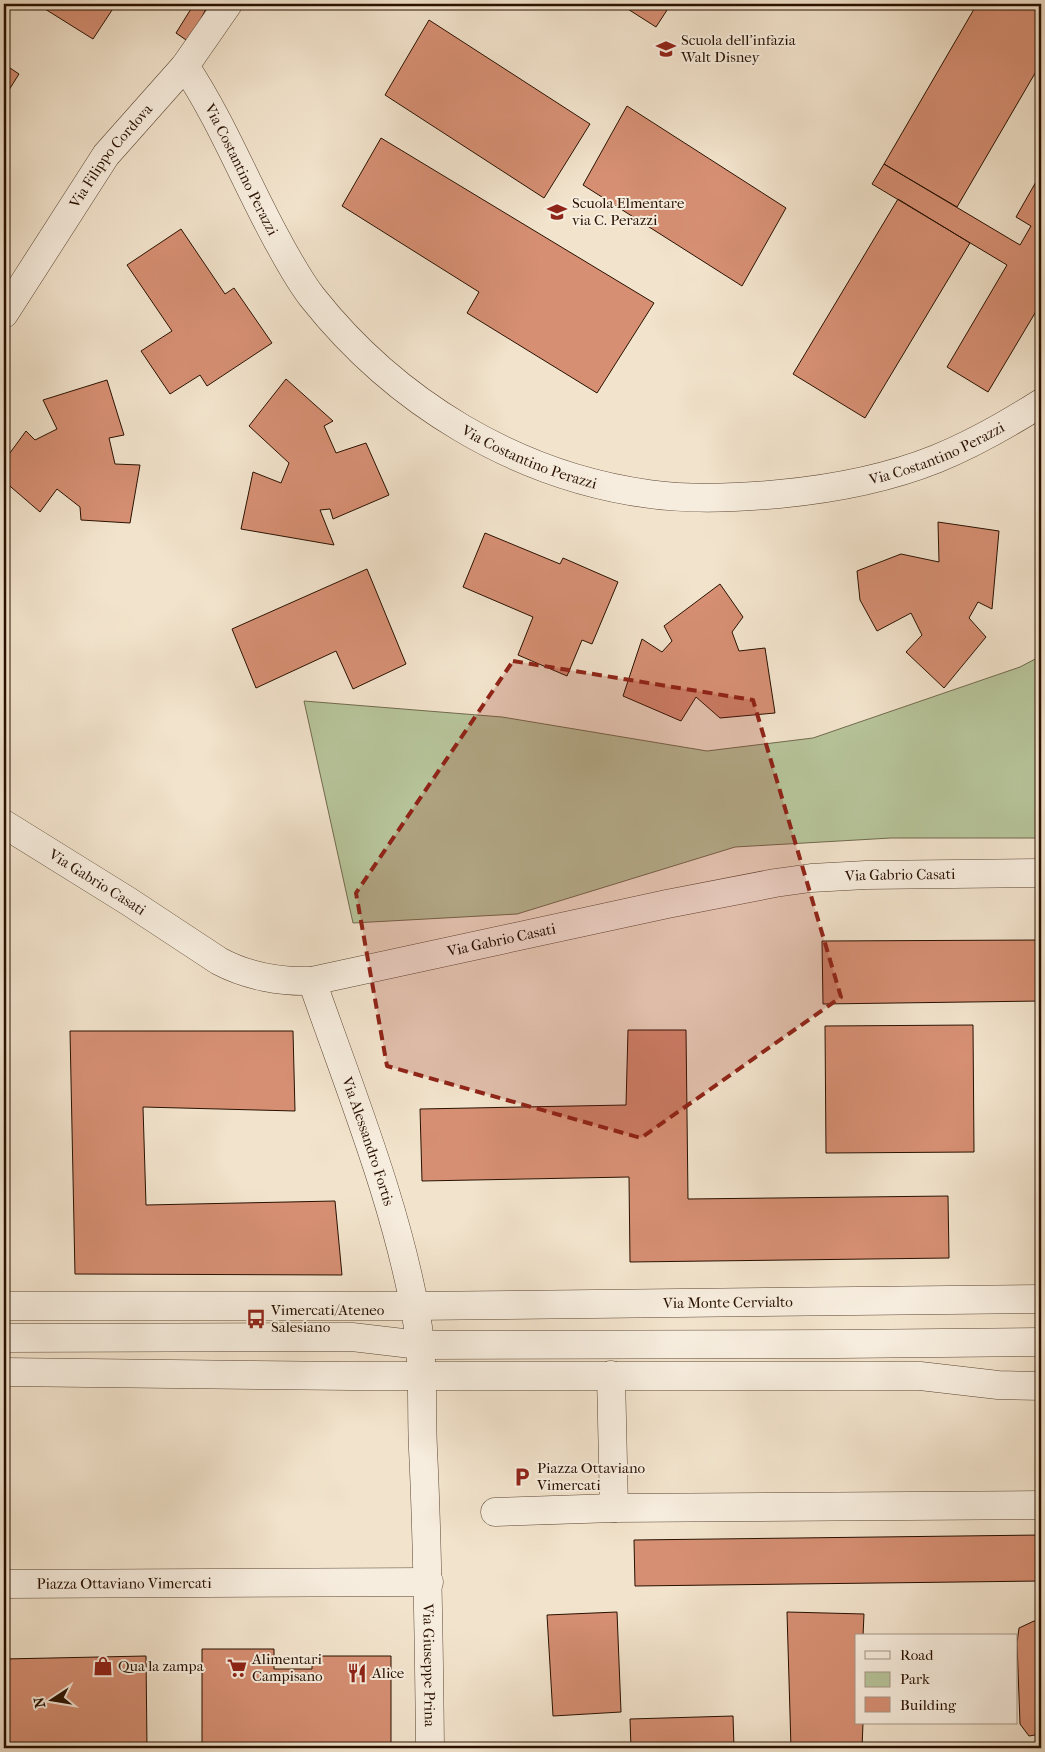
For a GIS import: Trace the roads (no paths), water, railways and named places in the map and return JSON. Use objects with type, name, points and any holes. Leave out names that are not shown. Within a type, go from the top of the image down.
[{"type":"street","name":"Via Filippo Cordova","points":[[4,314],[106,155],[185,66],[228,4]]},
{"type":"street","name":"Via Costantino Perazzi","points":[[185,66],[208,102],[264,216],[296,275],[344,335],[400,386],[448,421],[495,447],[548,469],[597,484],[649,494],[671,496],[738,497],[832,488],[906,470],[938,458],[974,442],[1041,403]]},
{"type":"street","name":"Via Gabrio Casati","points":[[4,824],[231,967],[278,979],[312,981],[668,904],[775,883],[811,878],[866,875],[1041,873]]},
{"type":"street","name":"Via Alessandro Fortis","points":[[312,981],[375,1158],[414,1306]]},
{"type":"street","name":"Via Monte Cervialto","points":[[414,1306],[1041,1299]]},
{"type":"street","points":[[4,1306],[414,1306],[420,1345],[422,1376],[428,1582]]},
{"type":"street","points":[[4,1338],[352,1337],[420,1345],[1041,1342]]},
{"type":"street","points":[[323,1375],[420,1345]]},
{"type":"street","points":[[4,1372],[422,1376],[920,1376],[998,1385],[1041,1386]]},
{"type":"street","points":[[611,1375],[614,1508]]},
{"type":"street","points":[[495,1512],[614,1508],[1041,1505]]},
{"type":"street","name":"Piazza Ottaviano Vimercati","points":[[4,1584],[428,1582]]},
{"type":"street","name":"Via Giuseppe Prina","points":[[428,1582],[430,1748]]},
{"type":"place","name":"Scuola dell'infazia Walt Disney","points":[[666,49]]},
{"type":"place","name":"Scuola Elmentare via C. Perazzi","points":[[557,212]]},
{"type":"place","name":"Vimercati/Ateneo Salesiano","points":[[256,1319]]},
{"type":"place","name":"Piazza Ottaviano Vimercati","points":[[522,1477]]},
{"type":"place","name":"Qua la zampa","points":[[103,1666]]},
{"type":"place","name":"Alimentari Campisano","points":[[237,1668]]},
{"type":"place","name":"Alice","points":[[357,1673]]}]
